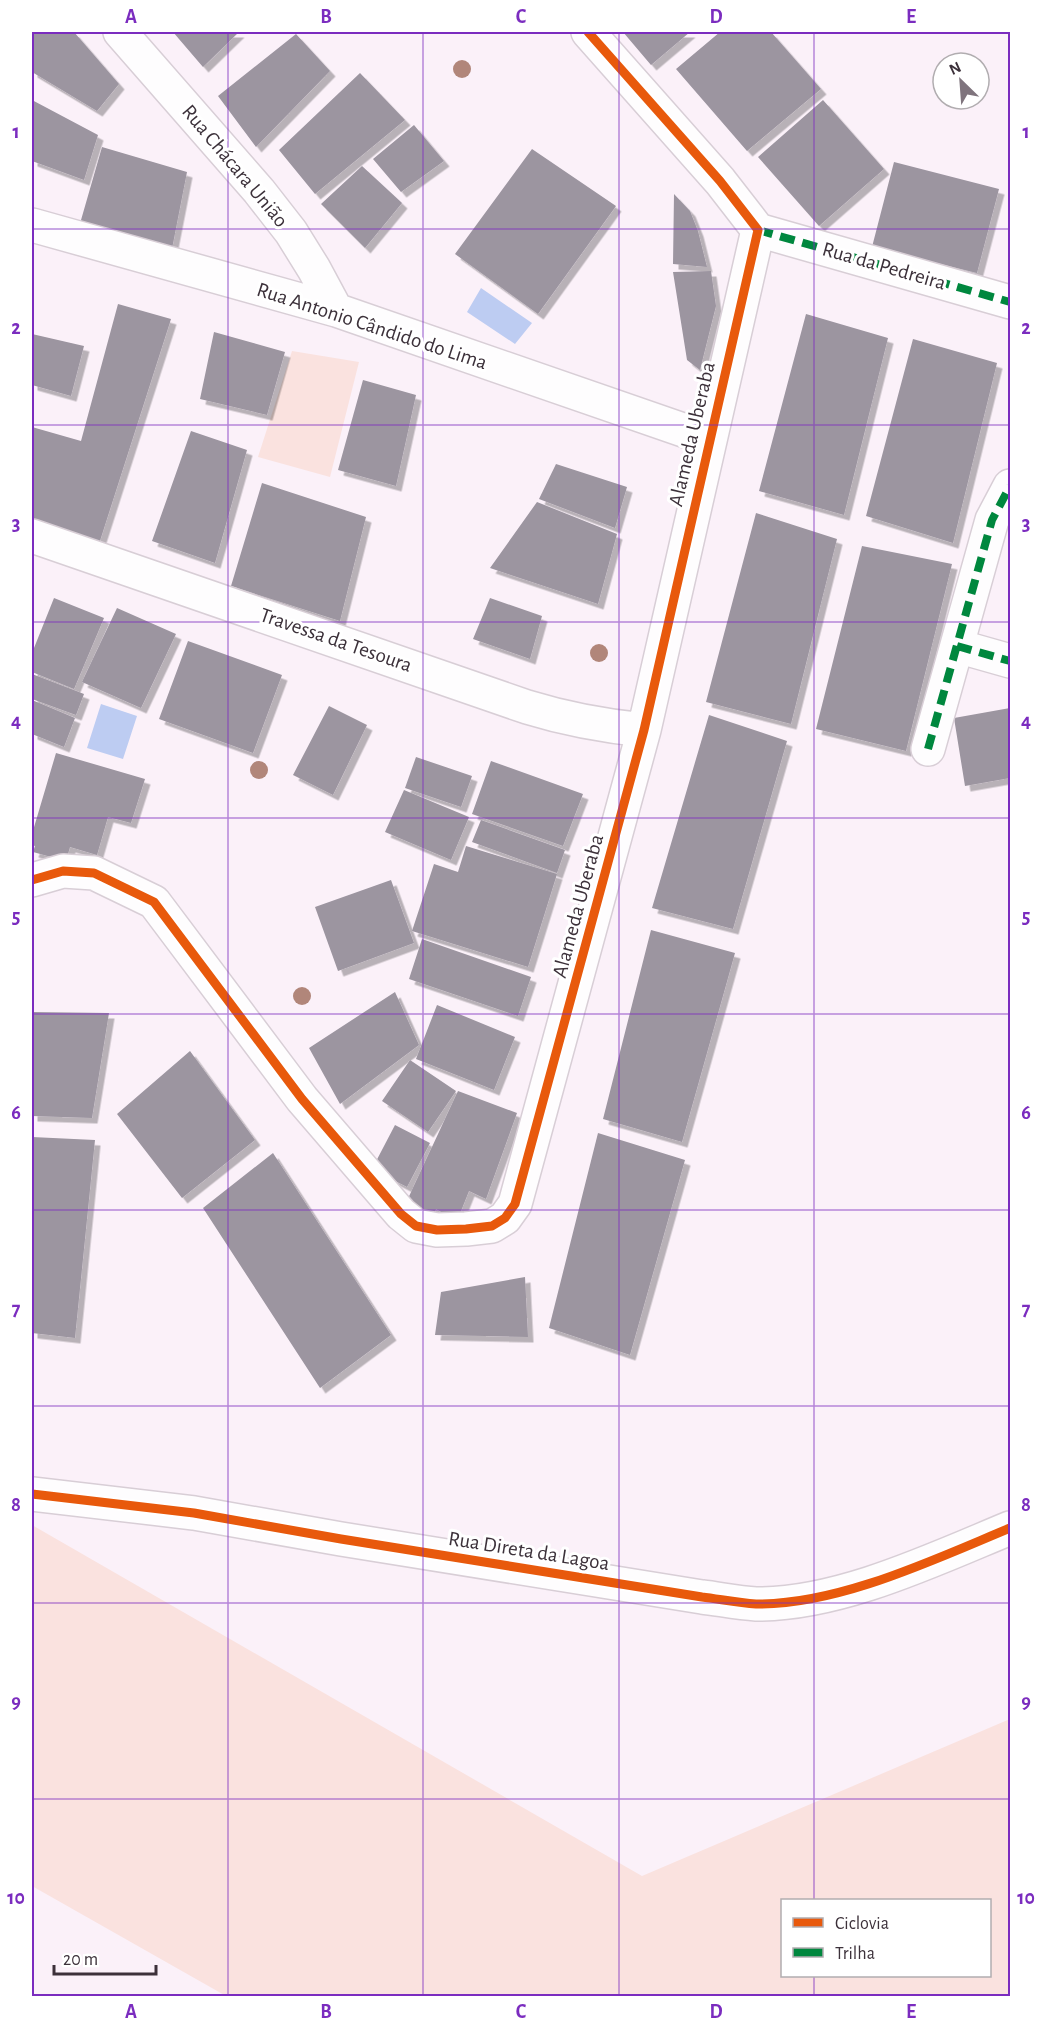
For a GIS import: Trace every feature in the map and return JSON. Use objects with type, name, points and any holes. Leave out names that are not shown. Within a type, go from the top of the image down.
[{"type":"street","name":"Rua Chácara União","points":[[120,32],[259,191],[291,232],[315,269],[336,310]]},
{"type":"street","points":[[588,32],[720,181],[758,230]]},
{"type":"street","name":"Rua Antonio Cândido do Lima","points":[[32,225],[336,310],[709,439]]},
{"type":"street","name":"Rua da Pedreira","points":[[758,230],[1011,302]]},
{"type":"street","name":"Alameda Uberaba","points":[[32,880],[63,871],[94,873],[154,902],[302,1099],[401,1214],[416,1226],[437,1230],[492,1226],[505,1218],[515,1204],[644,730],[758,230]]},
{"type":"street","points":[[928,749],[992,520],[1011,486]]},
{"type":"street","name":"Travessa da Tesoura","points":[[32,536],[527,707],[562,718],[644,730]]},
{"type":"street","points":[[957,646],[1011,661]]},
{"type":"street","name":"Rua Direta da Lagoa","points":[[32,1494],[194,1514],[376,1545],[756,1604],[835,1593],[901,1573],[1011,1528]]},
{"type":"shaded area","points":[[292,351],[359,362],[330,477],[258,457]]},
{"type":"shaded area","points":[[32,1525],[642,1876],[1010,1719],[1010,1996],[226,1996],[32,1886]]},
{"type":"water","points":[[481,288],[532,323],[515,344],[467,312]]},
{"type":"water","points":[[101,704],[137,716],[123,759],[87,748]]},
{"type":"building","points":[[32,32],[74,32],[119,84],[97,111],[32,72]]},
{"type":"building","points":[[173,32],[239,32],[203,67]]},
{"type":"building","points":[[623,32],[690,32],[651,65]]},
{"type":"building","points":[[720,32],[771,32],[821,89],[747,151],[676,69]]},
{"type":"building","points":[[296,34],[330,71],[256,147],[218,96]]},
{"type":"building","points":[[360,73],[405,120],[315,194],[279,150]]},
{"type":"building","points":[[32,100],[98,135],[84,180],[32,161]]},
{"type":"building","points":[[823,100],[884,169],[819,226],[758,157]]},
{"type":"building","points":[[414,125],[444,161],[401,192],[373,159]]},
{"type":"building","points":[[102,147],[187,172],[170,259],[77,234]]},
{"type":"building","points":[[532,149],[616,206],[538,314],[455,254]]},
{"type":"building","points":[[894,162],[999,189],[977,273],[872,247]]},
{"type":"building","points":[[362,166],[402,203],[365,248],[321,204]]},
{"type":"building","points":[[674,194],[690,211],[698,231],[707,267],[673,264]]},
{"type":"building","points":[[711,271],[716,306],[700,370],[687,360],[673,272]]},
{"type":"building","points":[[118,304],[171,319],[98,547],[32,527],[32,427],[81,441]]},
{"type":"building","points":[[806,314],[888,338],[844,515],[759,491]]},
{"type":"building","points":[[214,332],[285,352],[267,415],[200,399]]},
{"type":"building","points":[[32,334],[84,346],[71,396],[32,385]]},
{"type":"building","points":[[913,339],[997,363],[953,543],[866,516]]},
{"type":"building","points":[[363,380],[416,395],[396,486],[338,470]]},
{"type":"building","points":[[191,431],[247,450],[215,563],[152,541]]},
{"type":"building","points":[[556,464],[627,487],[615,528],[539,499]]},
{"type":"building","points":[[262,483],[366,517],[340,621],[231,586]]},
{"type":"building","points":[[537,502],[617,534],[598,604],[490,568]]},
{"type":"building","points":[[756,513],[837,539],[791,724],[706,702]]},
{"type":"building","points":[[862,546],[952,564],[906,751],[816,729]]},
{"type":"building","points":[[54,598],[104,618],[74,689],[32,672],[32,653]]},
{"type":"building","points":[[490,598],[542,616],[530,659],[473,639]]},
{"type":"building","points":[[117,608],[176,634],[141,708],[82,682]]},
{"type":"building","points":[[188,641],[282,675],[253,753],[159,719]]},
{"type":"building","points":[[32,674],[84,694],[76,715],[32,699]]},
{"type":"building","points":[[32,700],[75,718],[64,747],[32,734]]},
{"type":"building","points":[[329,706],[367,725],[333,795],[293,775]]},
{"type":"building","points":[[1010,708],[1010,778],[965,786],[954,718]]},
{"type":"building","points":[[709,715],[787,741],[733,929],[652,908]]},
{"type":"building","points":[[56,753],[145,779],[131,823],[108,817],[97,855],[70,847],[66,861],[33,852],[35,846],[32,845],[32,834]]},
{"type":"building","points":[[416,757],[472,776],[461,807],[405,788]]},
{"type":"building","points":[[491,761],[583,794],[563,846],[472,814]]},
{"type":"building","points":[[404,790],[469,817],[451,860],[385,832]]},
{"type":"building","points":[[481,820],[565,850],[557,873],[472,842]]},
{"type":"building","points":[[466,846],[557,874],[528,967],[412,931],[434,864],[458,872]]},
{"type":"building","points":[[391,880],[414,943],[338,971],[315,907]]},
{"type":"building","points":[[651,930],[735,953],[682,1142],[603,1119]]},
{"type":"building","points":[[422,939],[531,977],[518,1016],[409,979]]},
{"type":"building","points":[[395,992],[419,1045],[340,1104],[309,1048]]},
{"type":"building","points":[[437,1005],[515,1037],[494,1090],[416,1059]]},
{"type":"building","points":[[32,1012],[109,1013],[92,1118],[32,1116]]},
{"type":"building","points":[[190,1051],[255,1140],[182,1198],[117,1114]]},
{"type":"building","points":[[410,1060],[456,1091],[428,1132],[382,1101]]},
{"type":"building","points":[[458,1091],[517,1113],[486,1199],[469,1191],[457,1221],[436,1209],[432,1220],[405,1205]]},
{"type":"building","points":[[395,1125],[430,1143],[407,1187],[372,1169]]},
{"type":"building","points":[[598,1133],[685,1160],[630,1355],[549,1328]]},
{"type":"building","points":[[32,1137],[95,1140],[75,1338],[32,1333]]},
{"type":"building","points":[[273,1153],[391,1335],[320,1388],[203,1208]]},
{"type":"building","points":[[525,1277],[528,1337],[435,1335],[441,1292]]},
{"type":"marked path","points":[[758,230],[1010,302]]},
{"type":"marked path","points":[[928,749],[992,520],[1010,486]]},
{"type":"marked path","points":[[957,646],[1010,661]]},
{"type":"cycle path","points":[[32,880],[63,871],[94,873],[154,902],[302,1099],[401,1214],[416,1226],[437,1230],[492,1226],[505,1218],[515,1204],[644,730],[758,230],[720,181],[588,32]]},
{"type":"cycle path","points":[[32,1494],[194,1513],[341,1539],[756,1604],[788,1602],[853,1589],[919,1566],[1010,1528]]}]
